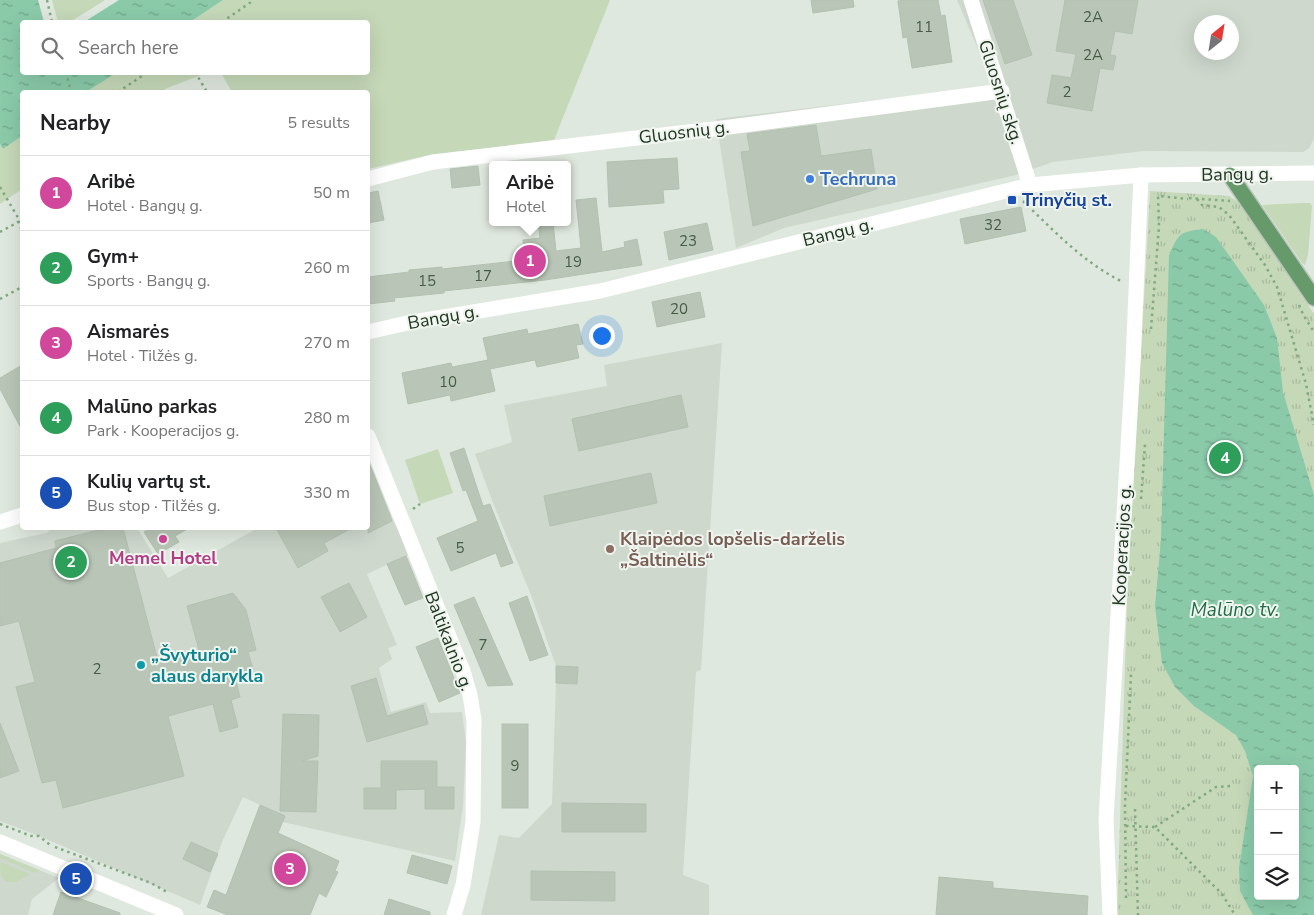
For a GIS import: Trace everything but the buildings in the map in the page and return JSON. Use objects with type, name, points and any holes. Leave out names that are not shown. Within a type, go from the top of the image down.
[{"type":"main road","points":[[1230,175],[1314,298]]},
{"type":"street","name":"Gluosnių skg.","points":[[971,0],[1002,91],[1030,185]]},
{"type":"street","name":"Gluosnių g.","points":[[370,178],[433,162],[722,128],[1002,91]]},
{"type":"street","name":"Bangų g.","points":[[370,332],[407,323],[600,291],[1030,185],[1141,175],[1314,173]]},
{"type":"street","name":"Kooperacijos g.","points":[[1110,915],[1106,819],[1141,175]]},
{"type":"street","name":"Baltikalnio g.","points":[[370,441],[463,671],[470,695],[474,720],[473,822],[463,884],[454,915]]},
{"type":"street","points":[[0,522],[20,516]]},
{"type":"street","points":[[0,842],[176,915]]},
{"type":"path","points":[[47,0],[52,20]]},
{"type":"path","points":[[225,20],[254,0]]},
{"type":"path","points":[[67,75],[70,90]]},
{"type":"path","points":[[121,90],[144,75]]},
{"type":"path","points":[[198,75],[206,90]]},
{"type":"path","points":[[0,187],[20,221],[0,232]]},
{"type":"path","points":[[1012,190],[1053,232],[1081,254],[1086,261],[1126,284]]},
{"type":"path","points":[[1150,334],[1159,226],[1158,196],[1232,201]]},
{"type":"path","points":[[1197,199],[1202,205],[1218,207],[1229,215],[1277,287],[1306,384],[1314,425]]},
{"type":"path","points":[[0,300],[20,288]]},
{"type":"path","points":[[1298,302],[1314,332]]},
{"type":"path","points":[[1142,499],[1145,441]]},
{"type":"path","points":[[1126,905],[1125,805],[1131,674]]},
{"type":"path","points":[[1155,828],[1216,787],[1231,786]]},
{"type":"path","points":[[1135,809],[1138,915]]},
{"type":"path","points":[[1106,819],[1126,826],[1155,828],[1222,894],[1235,915]]},
{"type":"path","points":[[0,824],[32,836],[39,836],[48,844],[151,883],[167,892]]},
{"type":"shaded area","points":[[957,0],[1314,0],[1314,138],[1309,148],[1303,152],[1143,151],[1053,162],[1016,175],[784,228],[736,248],[716,119],[994,86]]},
{"type":"shaded area","points":[[722,343],[701,670],[696,672],[683,875],[709,885],[709,915],[481,915],[499,835],[519,838],[552,804],[556,683],[577,684],[578,667],[556,666],[531,595],[475,454],[512,442],[504,405],[607,386],[604,365]]},
{"type":"shaded area","points":[[370,464],[393,520],[410,554],[367,574],[397,645],[388,648],[392,659],[379,668],[391,712],[426,702],[430,713],[462,712],[466,742],[463,806],[455,861],[283,822],[269,816],[271,810],[243,797],[222,842],[200,905],[0,821],[0,543],[46,533],[51,530],[138,530],[168,578],[254,530],[370,530]]},
{"type":"shaded area","points":[[0,854],[59,878],[32,899],[28,915],[0,915]]},
{"type":"green space","points":[[52,0],[105,0],[73,20],[57,20]]},
{"type":"green space","points":[[223,0],[610,0],[554,140],[429,155],[370,169],[370,90],[231,90],[222,75],[370,75],[370,20],[193,20]]},
{"type":"green space","points":[[112,75],[202,75],[164,90],[89,90]]},
{"type":"green space","points":[[20,137],[20,190],[0,204],[0,144],[3,149]]},
{"type":"green space","points":[[1150,191],[1229,196],[1238,202],[1314,314],[1314,915],[1117,915],[1127,603]]},
{"type":"green space","points":[[1310,203],[1312,206],[1308,255],[1305,265],[1262,205]]},
{"type":"green space","points":[[438,449],[453,493],[420,504],[405,460]]},
{"type":"green space","points":[[0,854],[39,870],[35,873],[0,858]]},
{"type":"green space","points":[[0,862],[30,874],[16,882],[6,882],[1,876]]},
{"type":"water","points":[[0,0],[38,0],[43,20],[20,20],[20,75],[113,75],[89,90],[20,90],[20,137],[3,149],[0,144]]},
{"type":"water","points":[[119,0],[223,0],[193,20],[87,20]]},
{"type":"water","name":"Malūno tv.","points":[[1203,229],[1216,237],[1264,305],[1277,338],[1283,392],[1314,495],[1314,915],[1253,915],[1240,891],[1239,868],[1253,776],[1245,751],[1236,735],[1194,706],[1175,687],[1162,663],[1155,606],[1161,539],[1169,255],[1180,235],[1189,231]]},
{"type":"place","name":"Techruna","points":[[810,179]]},
{"type":"place","name":"Trinyčių st.","points":[[1012,200]]},
{"type":"place","name":"Aribė","points":[[530,261]]},
{"type":"place","name":"Malūno parkas","points":[[1225,458]]},
{"type":"place","name":"Memel Hotel","points":[[163,539]]},
{"type":"place","name":"Klaipėdos lopšelis-darželis „Šaltinėlis“","points":[[610,549]]},
{"type":"place","name":"Gym+","points":[[71,562]]},
{"type":"place","name":"„Švyturio“ alaus darykla","points":[[141,665]]},
{"type":"place","name":"Aismarės","points":[[290,869]]},
{"type":"place","name":"Kulių vartų st.","points":[[76,879]]}]
